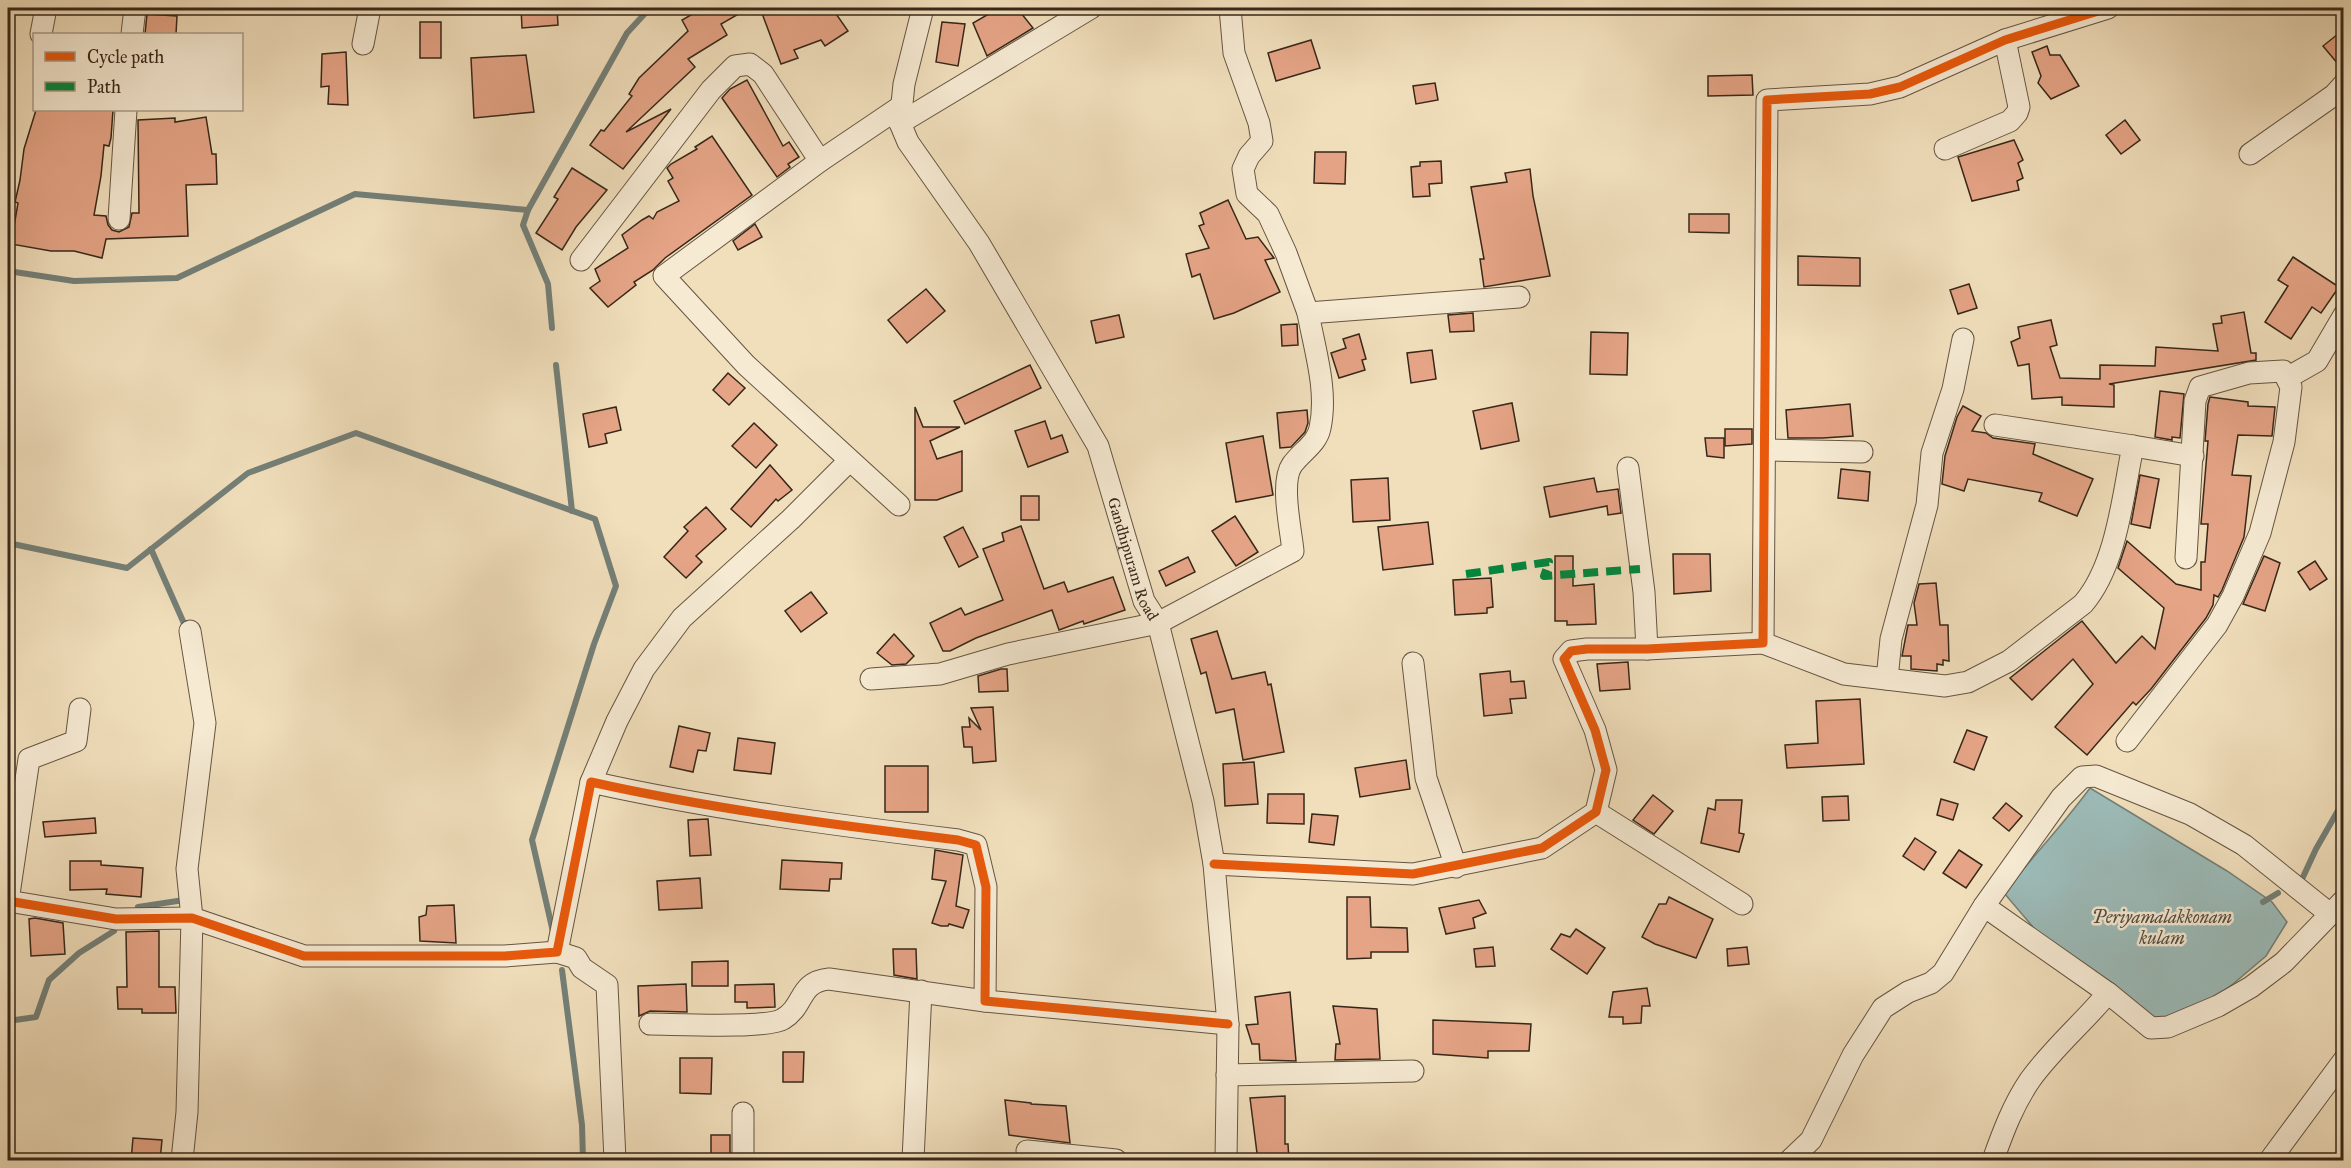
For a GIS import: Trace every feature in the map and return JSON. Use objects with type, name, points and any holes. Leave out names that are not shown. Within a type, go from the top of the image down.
[{"type":"street","points":[[41,33],[46,8]]},
{"type":"street","points":[[132,33],[135,8]]},
{"type":"street","points":[[363,45],[370,8]]},
{"type":"street","points":[[900,115],[907,66],[923,8]]},
{"type":"street","points":[[898,505],[746,365],[664,276],[820,161],[1091,8]]},
{"type":"street","points":[[871,679],[939,674],[1008,654],[1158,622],[1293,551],[1286,480],[1291,465],[1320,432],[1324,402],[1308,314],[1286,253],[1268,214],[1246,194],[1243,169],[1249,156],[1262,141],[1259,123],[1234,53],[1230,8]]},
{"type":"street","points":[[1763,643],[1767,100],[1870,94],[1900,87],[2005,40],[2108,8]]},
{"type":"street","points":[[1945,149],[2010,121],[2017,113],[2019,107],[2005,40]]},
{"type":"street","points":[[581,260],[711,90],[735,66],[750,64],[764,74],[820,161]]},
{"type":"street","points":[[2250,154],[2334,94],[2343,84]]},
{"type":"street","points":[[119,219],[126,111]]},
{"type":"street","name":"Gandhipuram Road","points":[[900,115],[908,142],[979,243],[1098,446],[1144,601],[1158,622],[1203,801],[1214,864],[1228,1024],[1226,1161]]},
{"type":"street","points":[[1308,314],[1519,297]]},
{"type":"street","points":[[2287,378],[2318,361],[2343,315]]},
{"type":"street","points":[[1887,679],[1891,639],[1927,505],[1932,453],[1953,389],[1963,339]]},
{"type":"street","points":[[2127,741],[2217,625],[2233,596],[2260,533],[2284,442],[2291,387],[2283,371],[2249,373],[2200,387],[2195,401],[2186,558]]},
{"type":"street","points":[[1995,425],[2193,456]]},
{"type":"street","points":[[1214,864],[1413,874],[1542,848],[1596,812],[1606,770],[1595,730],[1564,659],[1571,651],[1587,648],[1647,649],[1763,643],[1844,674],[1945,686],[1968,682],[2009,661],[2091,595],[2105,566],[2114,537],[2133,446]]},
{"type":"street","points":[[1765,450],[1862,452]]},
{"type":"street","points":[[557,952],[591,782],[617,721],[644,669],[682,618],[791,519],[849,461]]},
{"type":"street","points":[[1629,468],[1644,592],[1647,649]]},
{"type":"street","points":[[182,1161],[187,1112],[192,918],[187,869],[205,723],[190,631]]},
{"type":"street","points":[[1413,663],[1426,778],[1456,867]]},
{"type":"street","points":[[80,709],[76,741],[29,759],[8,901],[116,919],[192,918],[304,956],[504,956],[557,952],[576,957],[582,968],[607,985],[615,1161]]},
{"type":"street","points":[[1790,1161],[1811,1140],[1853,1055],[1883,1008],[1908,992],[1931,983],[1943,973],[1984,906],[2061,798],[2082,777],[2096,776],[2190,814],[2244,845],[2337,907],[2284,962],[2251,987],[2218,1006],[2168,1027],[2151,1028],[2108,993],[1984,906]]},
{"type":"street","points":[[591,782],[644,794],[800,821],[958,840],[976,845],[986,887],[985,1001]]},
{"type":"street","points":[[1596,812],[1742,904]]},
{"type":"street","points":[[650,1024],[762,1024],[782,1020],[791,1012],[807,986],[818,980],[829,979],[985,1001],[1228,1024]]},
{"type":"street","points":[[914,1161],[921,991]]},
{"type":"street","points":[[1993,1161],[2014,1107],[2031,1080],[2059,1045],[2108,993]]},
{"type":"street","points":[[2270,1161],[2343,1060]]},
{"type":"street","points":[[1227,1075],[1413,1071]]},
{"type":"street","points":[[743,1113],[743,1161]]},
{"type":"street","points":[[1027,1151],[1116,1161]]},
{"type":"water","name":"Periyamalakkonam kulam","points":[[2090,788],[2227,871],[2272,902],[2287,922],[2266,956],[2199,1009],[2155,1025],[2068,959],[2033,927],[2004,893]]},
{"type":"building","points":[[521,8],[557,8],[558,25],[522,28]]},
{"type":"building","points":[[703,8],[749,8],[721,24],[727,35],[688,59],[695,67],[626,132],[671,109],[623,169],[590,145],[632,96],[629,94],[639,78],[688,31],[682,20]]},
{"type":"building","points":[[760,8],[832,8],[848,31],[825,46],[821,40],[794,50],[798,58],[781,64]]},
{"type":"building","points":[[999,8],[1017,8],[1033,28],[987,56],[973,23]]},
{"type":"building","points":[[147,14],[177,16],[176,33],[145,33]]},
{"type":"building","points":[[420,22],[441,22],[441,58],[420,58]]},
{"type":"building","points":[[942,22],[965,24],[958,66],[936,62]]},
{"type":"building","points":[[2343,30],[2343,70],[2323,46]]},
{"type":"building","points":[[1311,40],[1320,68],[1276,81],[1268,53]]},
{"type":"building","points":[[2047,46],[2050,55],[2060,55],[2079,86],[2051,99],[2038,83],[2041,76],[2032,52]]},
{"type":"building","points":[[346,52],[348,105],[328,104],[329,86],[321,87],[322,54]]},
{"type":"building","points":[[526,55],[534,112],[474,118],[471,58]]},
{"type":"building","points":[[1752,75],[1753,95],[1708,96],[1708,76]]},
{"type":"building","points":[[747,80],[783,146],[789,142],[799,157],[788,164],[790,167],[777,177],[722,98],[730,89]]},
{"type":"building","points":[[1435,83],[1438,100],[1416,104],[1413,86]]},
{"type":"building","points":[[36,111],[113,111],[111,138],[109,146],[104,145],[94,215],[106,216],[112,230],[119,232],[129,227],[132,213],[139,213],[138,120],[175,118],[175,122],[206,117],[212,154],[216,154],[217,184],[186,185],[188,236],[106,239],[102,258],[74,251],[51,251],[11,244],[24,149]]},
{"type":"building","points":[[2125,120],[2140,140],[2121,154],[2106,135]]},
{"type":"building","points":[[712,136],[752,195],[634,282],[636,285],[608,307],[590,288],[600,281],[595,269],[628,248],[622,235],[642,220],[649,216],[653,219],[657,212],[679,201],[668,181],[673,178],[667,168],[697,149],[695,147]]},
{"type":"building","points":[[2014,140],[2023,160],[2018,163],[2023,178],[2017,181],[2019,190],[1972,201],[1958,157]]},
{"type":"building","points":[[1315,152],[1346,152],[1345,184],[1314,183]]},
{"type":"building","points":[[1441,161],[1442,183],[1429,184],[1430,196],[1413,197],[1411,167],[1420,166],[1420,162]]},
{"type":"building","points":[[572,168],[607,190],[576,227],[562,250],[536,233],[558,199],[554,197]]},
{"type":"building","points":[[1530,169],[1533,196],[1550,276],[1484,287],[1480,259],[1484,259],[1471,187],[1507,182],[1505,173]]},
{"type":"building","points":[[1228,200],[1246,239],[1258,237],[1274,258],[1265,260],[1280,292],[1234,313],[1214,319],[1200,274],[1192,277],[1186,254],[1209,248],[1199,226],[1204,224],[1200,213]]},
{"type":"building","points":[[1689,214],[1729,214],[1729,233],[1689,232]]},
{"type":"building","points":[[755,224],[762,237],[738,250],[733,241]]},
{"type":"building","points":[[1798,256],[1860,258],[1860,286],[1798,285]]},
{"type":"building","points":[[2293,257],[2339,287],[2321,313],[2312,307],[2291,339],[2265,322],[2288,286],[2278,280]]},
{"type":"building","points":[[1969,284],[1977,308],[1958,314],[1950,290]]},
{"type":"building","points":[[926,289],[945,311],[907,343],[888,320]]},
{"type":"building","points":[[2244,312],[2251,353],[2256,353],[2256,360],[2109,384],[2114,385],[2114,407],[2062,405],[2062,397],[2032,399],[2029,364],[2018,366],[2011,342],[2020,338],[2018,327],[2051,320],[2057,345],[2050,347],[2060,378],[2100,379],[2100,365],[2155,366],[2156,347],[2218,351],[2213,324],[2222,323],[2221,316]]},
{"type":"building","points":[[1473,313],[1474,331],[1450,332],[1448,315]]},
{"type":"building","points":[[1119,315],[1124,337],[1096,343],[1091,321]]},
{"type":"building","points":[[1297,324],[1298,345],[1282,346],[1281,325]]},
{"type":"building","points":[[1591,332],[1628,333],[1627,375],[1590,374]]},
{"type":"building","points":[[1359,334],[1366,359],[1362,360],[1365,370],[1339,378],[1331,353],[1346,348],[1343,339]]},
{"type":"building","points":[[1432,350],[1436,379],[1411,383],[1407,353]]},
{"type":"building","points":[[1030,365],[1041,388],[965,424],[954,401]]},
{"type":"building","points":[[728,373],[745,388],[729,405],[713,390]]},
{"type":"building","points":[[2160,391],[2184,394],[2180,438],[2172,437],[2172,440],[2155,437]]},
{"type":"building","points":[[2210,397],[2248,402],[2248,406],[2275,407],[2272,436],[2238,435],[2232,475],[2251,476],[2244,537],[2222,590],[2218,597],[2214,595],[2213,605],[2206,618],[2151,689],[2136,705],[2133,702],[2087,755],[2055,727],[2093,684],[2073,659],[2032,700],[2010,678],[2082,621],[2116,663],[2142,636],[2155,649],[2164,608],[2118,568],[2127,541],[2176,584],[2201,590],[2201,562],[2205,562],[2208,524],[2201,524],[2208,441],[2205,441]]},
{"type":"building","points":[[1512,403],[1519,441],[1481,449],[1473,411]]},
{"type":"building","points":[[1850,404],[1853,436],[1788,438],[1786,410]]},
{"type":"building","points":[[1963,406],[1981,416],[1972,431],[1986,433],[1993,438],[2035,444],[2033,454],[2093,479],[2077,516],[2039,501],[2042,493],[1968,479],[1964,491],[1942,484],[1945,456],[1957,417]]},
{"type":"building","points":[[616,407],[621,430],[605,434],[607,443],[589,447],[583,414]]},
{"type":"building","points":[[915,407],[923,427],[960,427],[930,441],[937,459],[962,451],[962,491],[937,500],[915,500]]},
{"type":"building","points":[[1307,410],[1308,423],[1305,432],[1291,447],[1280,448],[1277,413]]},
{"type":"building","points":[[1045,421],[1051,439],[1062,435],[1068,452],[1028,467],[1015,431]]},
{"type":"building","points":[[754,423],[777,445],[756,468],[732,446]]},
{"type":"building","points":[[1725,429],[1752,429],[1752,444],[1725,446]]},
{"type":"building","points":[[1263,436],[1273,495],[1236,502],[1226,443]]},
{"type":"building","points":[[1705,438],[1724,438],[1724,458],[1707,456]]},
{"type":"building","points":[[770,465],[792,490],[778,501],[776,499],[751,527],[731,509]]},
{"type":"building","points":[[1841,469],[1870,472],[1868,501],[1838,498]]},
{"type":"building","points":[[2140,475],[2159,479],[2150,528],[2131,524]]},
{"type":"building","points":[[1388,478],[1390,520],[1353,522],[1351,480]]},
{"type":"building","points":[[1594,478],[1597,492],[1618,489],[1621,513],[1608,515],[1607,506],[1550,517],[1544,487]]},
{"type":"building","points":[[1021,496],[1039,496],[1039,520],[1021,520]]},
{"type":"building","points":[[706,507],[726,529],[696,556],[702,562],[686,578],[664,557],[688,531],[684,527]]},
{"type":"building","points":[[1235,516],[1258,552],[1236,566],[1212,531]]},
{"type":"building","points":[[1428,522],[1433,564],[1383,570],[1378,527]]},
{"type":"building","points":[[1021,526],[1044,589],[1064,582],[1068,592],[1113,577],[1125,610],[1059,630],[1052,610],[976,638],[950,651],[943,651],[930,623],[961,608],[965,615],[1003,600],[983,549],[1004,541],[1002,533]]},
{"type":"building","points":[[963,527],[978,557],[959,567],[944,537]]},
{"type":"building","points":[[1673,554],[1710,554],[1711,591],[1674,594]]},
{"type":"building","points":[[1555,556],[1573,556],[1573,586],[1594,584],[1596,624],[1567,625],[1567,621],[1555,621]]},
{"type":"building","points":[[2264,556],[2280,563],[2265,611],[2243,604]]},
{"type":"building","points":[[1188,557],[1195,572],[1166,586],[1159,571]]},
{"type":"building","points":[[2315,561],[2327,579],[2310,590],[2298,572]]},
{"type":"building","points":[[1491,578],[1493,607],[1487,608],[1487,613],[1455,615],[1453,580]]},
{"type":"building","points":[[1936,583],[1940,625],[1948,625],[1949,661],[1943,660],[1943,665],[1937,664],[1937,671],[1911,669],[1911,656],[1902,656],[1908,625],[1917,625],[1914,603],[1919,584]]},
{"type":"building","points":[[811,592],[827,613],[801,632],[785,611]]},
{"type":"building","points":[[1217,631],[1232,679],[1265,672],[1268,685],[1271,684],[1284,752],[1243,760],[1234,709],[1216,713],[1206,672],[1201,674],[1191,639]]},
{"type":"building","points":[[894,634],[914,656],[906,664],[892,665],[877,653]]},
{"type":"building","points":[[1628,662],[1630,689],[1600,691],[1597,664]]},
{"type":"building","points":[[1007,669],[1008,691],[979,692],[978,676]]},
{"type":"building","points":[[1510,671],[1511,682],[1524,681],[1526,698],[1510,699],[1512,713],[1484,716],[1480,674]]},
{"type":"building","points":[[1860,699],[1864,764],[1787,768],[1785,745],[1818,743],[1816,701]]},
{"type":"building","points":[[993,707],[996,761],[973,763],[972,747],[964,747],[962,727],[970,727],[969,718],[981,730],[971,708]]},
{"type":"building","points":[[679,726],[710,733],[706,751],[698,750],[693,772],[670,767]]},
{"type":"building","points":[[1967,730],[1987,737],[1974,770],[1954,762]]},
{"type":"building","points":[[738,738],[775,743],[771,774],[734,770]]},
{"type":"building","points":[[1406,760],[1410,789],[1360,797],[1355,768]]},
{"type":"building","points":[[1254,762],[1258,804],[1225,806],[1223,764]]},
{"type":"building","points":[[885,766],[928,766],[928,812],[885,812]]},
{"type":"building","points":[[1268,794],[1304,794],[1304,824],[1267,823]]},
{"type":"building","points":[[1653,795],[1673,811],[1654,834],[1633,820]]},
{"type":"building","points":[[1848,796],[1849,820],[1823,821],[1822,797]]},
{"type":"building","points":[[1941,799],[1958,804],[1953,820],[1937,815]]},
{"type":"building","points":[[1716,800],[1742,800],[1739,833],[1744,834],[1739,852],[1701,843],[1708,808],[1715,810]]},
{"type":"building","points":[[2006,803],[2022,816],[2009,831],[1993,818]]},
{"type":"building","points":[[1312,814],[1338,816],[1334,845],[1309,842]]},
{"type":"building","points":[[95,818],[96,833],[45,837],[43,822]]},
{"type":"building","points":[[708,819],[711,855],[690,856],[688,820]]},
{"type":"building","points":[[1915,838],[1936,852],[1924,870],[1903,856]]},
{"type":"building","points":[[935,850],[963,855],[956,906],[969,910],[963,928],[932,923],[946,881],[932,879]]},
{"type":"building","points":[[1959,850],[1982,865],[1966,888],[1943,873]]},
{"type":"building","points":[[782,860],[842,863],[841,879],[830,879],[829,891],[780,889]]},
{"type":"building","points":[[70,861],[101,861],[101,865],[143,868],[141,897],[106,894],[107,889],[70,890]]},
{"type":"building","points":[[700,878],[702,908],[659,910],[657,881]]},
{"type":"building","points":[[1347,897],[1370,897],[1371,927],[1407,928],[1408,952],[1371,952],[1371,958],[1347,959]]},
{"type":"building","points":[[1669,897],[1713,919],[1696,958],[1655,944],[1642,937],[1659,904],[1666,904]]},
{"type":"building","points":[[1479,900],[1486,913],[1473,918],[1475,928],[1446,934],[1439,908]]},
{"type":"building","points":[[454,905],[456,943],[420,941],[419,917],[426,915],[427,906]]},
{"type":"building","points":[[29,919],[63,923],[65,954],[31,956]]},
{"type":"building","points":[[1576,929],[1605,948],[1587,974],[1551,949],[1561,934],[1570,937]]},
{"type":"building","points":[[159,931],[159,987],[175,987],[176,1013],[142,1013],[142,1009],[118,1009],[117,987],[127,987],[126,932]]},
{"type":"building","points":[[1493,947],[1495,966],[1476,967],[1474,949]]},
{"type":"building","points":[[1747,947],[1749,964],[1728,966],[1727,949]]},
{"type":"building","points":[[893,949],[916,949],[917,979],[894,975]]},
{"type":"building","points":[[728,961],[728,986],[692,986],[692,962]]},
{"type":"building","points":[[686,984],[687,1012],[650,1011],[639,1016],[638,986]]},
{"type":"building","points":[[774,984],[775,1007],[747,1008],[747,1002],[735,1002],[735,985]]},
{"type":"building","points":[[1647,988],[1650,1006],[1642,1006],[1641,1023],[1623,1024],[1623,1017],[1609,1017],[1613,992]]},
{"type":"building","points":[[1290,992],[1296,1061],[1260,1060],[1259,1044],[1252,1044],[1246,1025],[1258,1024],[1255,997]]},
{"type":"building","points":[[1333,1006],[1377,1009],[1380,1059],[1335,1060],[1336,1044],[1340,1044]]},
{"type":"building","points":[[1433,1020],[1531,1024],[1529,1051],[1488,1051],[1488,1058],[1433,1054]]},
{"type":"building","points":[[783,1052],[804,1052],[803,1082],[783,1082]]},
{"type":"building","points":[[680,1058],[712,1058],[711,1094],[680,1093]]},
{"type":"building","points":[[1285,1096],[1285,1144],[1288,1144],[1289,1161],[1258,1161],[1250,1098]]},
{"type":"building","points":[[1005,1100],[1066,1106],[1070,1143],[1009,1135]]},
{"type":"building","points":[[711,1135],[730,1135],[730,1161],[711,1161]]},
{"type":"building","points":[[133,1138],[162,1140],[160,1161],[131,1161]]},
{"type":"waterway","points":[[552,328],[548,284],[523,225],[528,210],[627,33],[650,8]]},
{"type":"waterway","points":[[8,271],[74,281],[177,278],[355,194],[528,210]]},
{"type":"waterway","points":[[556,365],[572,511]]},
{"type":"waterway","points":[[8,543],[127,568],[248,473],[356,433],[595,519],[616,586],[594,644],[532,840],[553,932]]},
{"type":"waterway","points":[[151,549],[186,628]]},
{"type":"waterway","points":[[2303,877],[2344,800]]},
{"type":"waterway","points":[[2263,902],[2278,893]]},
{"type":"waterway","points":[[138,907],[184,900],[184,897]]},
{"type":"waterway","points":[[8,1021],[36,1017],[49,980],[79,953],[114,931]]},
{"type":"waterway","points":[[562,970],[582,1125],[583,1160]]},
{"type":"marked path","points":[[1466,574],[1549,562],[1544,576],[1640,569]]},
{"type":"cycle path","points":[[1214,864],[1413,874],[1542,848],[1596,812],[1606,770],[1595,730],[1564,659],[1571,651],[1763,643],[1767,100],[1870,94],[1900,87],[2005,40],[2108,8]]},
{"type":"cycle path","points":[[8,901],[116,919],[192,918],[304,956],[505,956],[557,952],[591,782],[728,808],[958,840],[976,845],[986,887],[985,1001],[1228,1024]]}]
